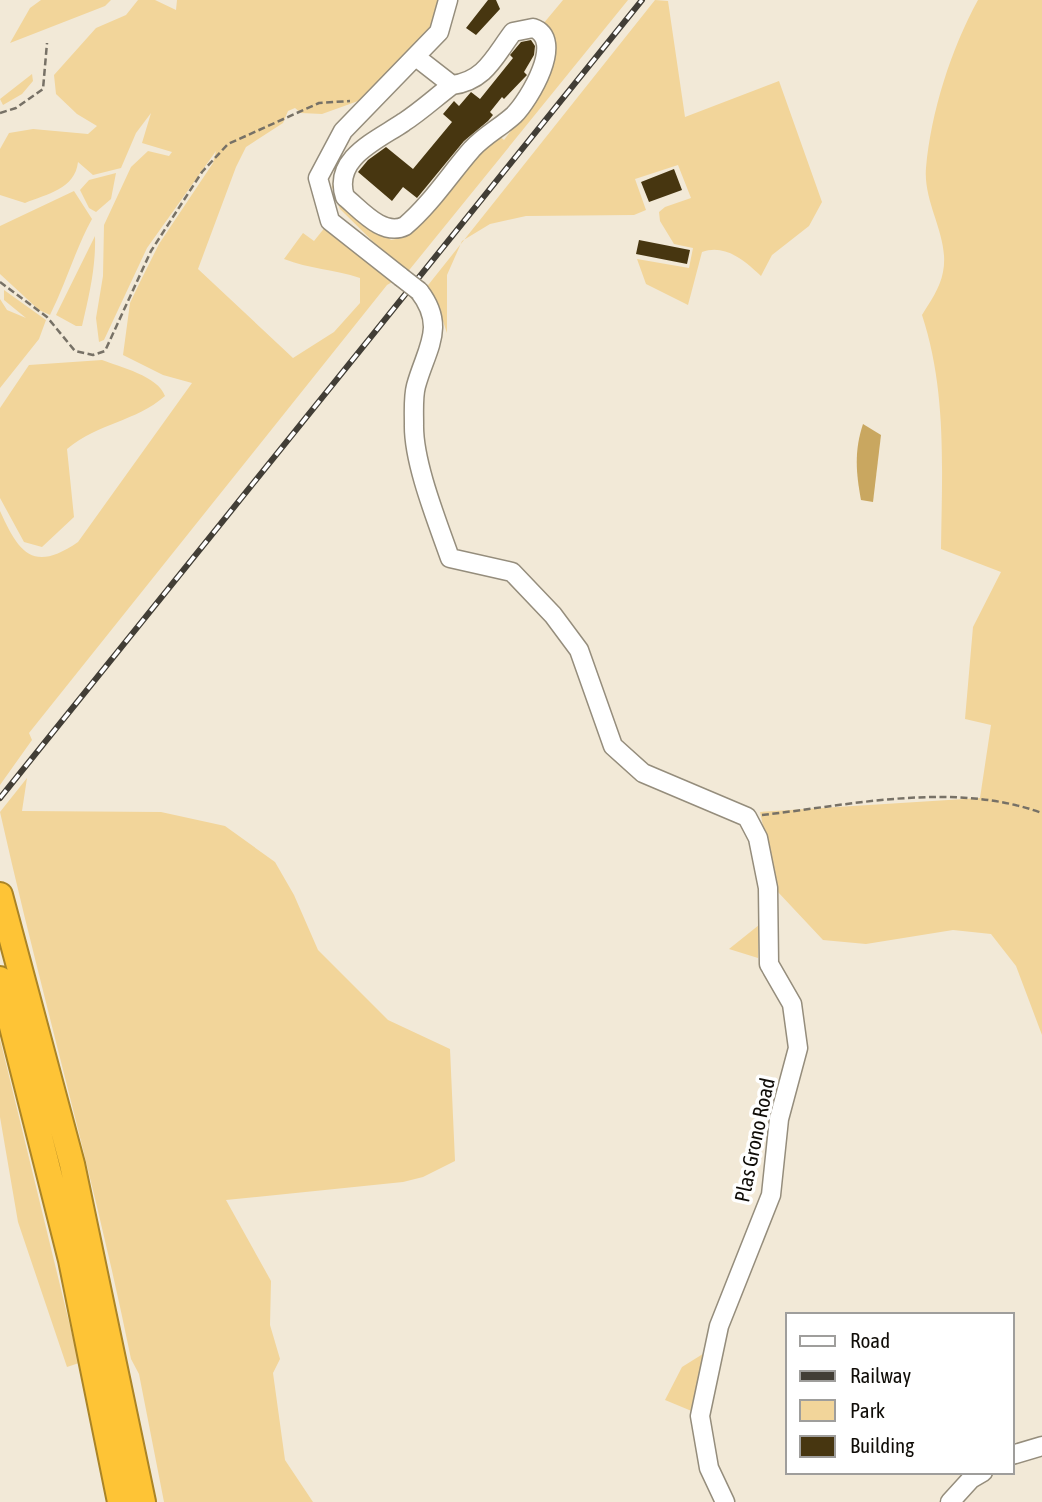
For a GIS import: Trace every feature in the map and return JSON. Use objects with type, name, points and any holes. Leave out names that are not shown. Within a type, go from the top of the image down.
[{"type":"highway","points":[[0,895],[72,1164],[144,1502]]},
{"type":"highway","points":[[0,979],[71,1260],[120,1502]]},
{"type":"street","points":[[448,0],[439,32],[343,131],[318,178],[330,221],[419,291],[429,304],[433,327],[431,346],[415,388],[413,428],[428,494],[450,558],[512,572],[553,615],[579,650],[613,746],[643,773],[747,817]]},
{"type":"street","points":[[416,57],[452,85],[470,82],[481,75],[513,32],[533,28],[544,34],[547,42],[545,59],[529,95],[514,115],[482,138],[405,226],[398,230],[384,227],[345,197],[342,183],[346,168],[369,144],[404,122],[452,85]]},
{"type":"street","name":"Plas Grono Road","points":[[725,1502],[709,1468],[699,1416],[719,1326],[771,1195],[779,1119],[798,1048],[792,1004],[769,964],[768,888],[758,838],[747,817]]},
{"type":"street","points":[[1014,1454],[1042,1446]]},
{"type":"street","points":[[950,1502],[971,1479],[980,1474]]},
{"type":"path","points":[[0,113],[16,108],[43,89],[47,43]]},
{"type":"path","points":[[0,282],[47,317],[75,351],[93,355],[105,351],[151,251],[202,172],[228,144],[319,103],[374,99]]},
{"type":"path","points":[[747,817],[966,796],[1017,804],[1042,813]]},
{"type":"green space","points":[[41,0],[111,0],[105,6],[10,43],[30,8]]},
{"type":"green space","points":[[138,0],[155,0],[176,10],[177,0],[443,0],[435,30],[372,96],[322,114],[301,113],[295,108],[288,111],[283,123],[246,147],[198,269],[293,358],[334,332],[360,303],[360,278],[284,259],[303,233],[314,241],[326,226],[394,281],[387,285],[29,733],[32,740],[0,785],[0,511],[14,538],[29,554],[50,556],[78,542],[192,383],[163,375],[123,355],[130,303],[159,244],[213,163],[216,151],[147,248],[104,340],[99,342],[96,318],[103,276],[104,225],[131,167],[148,151],[169,156],[172,152],[142,143],[151,113],[136,133],[121,168],[93,175],[78,162],[72,179],[51,193],[25,203],[0,195],[0,149],[9,133],[33,129],[88,134],[97,126],[77,114],[56,94],[54,75],[96,28],[126,15]]},
{"type":"green space","points":[[563,0],[628,0],[406,274],[340,209],[332,187],[337,154],[336,176],[360,214],[391,240],[406,237],[494,132],[504,140],[545,86],[553,33],[543,24]]},
{"type":"green space","points":[[655,0],[668,1],[685,117],[779,81],[822,202],[809,226],[772,255],[761,276],[734,255],[719,250],[702,252],[688,305],[646,284],[637,259],[689,268],[693,248],[674,244],[660,221],[659,212],[665,207],[691,198],[678,165],[635,179],[646,210],[634,215],[526,216],[490,224],[464,240]]},
{"type":"green space","points":[[978,0],[1042,0],[1042,1035],[1016,966],[991,934],[953,930],[866,944],[823,940],[777,891],[760,812],[980,798],[991,725],[965,719],[973,627],[1001,572],[941,549],[942,460],[939,402],[936,373],[922,315],[940,284],[944,259],[926,181],[932,125],[951,60]]},
{"type":"green space","points":[[32,74],[33,81],[22,94],[3,105],[0,99]]},
{"type":"green space","points":[[116,173],[111,199],[96,212],[89,208],[80,190],[89,180]]},
{"type":"green space","points":[[74,191],[92,219],[50,315],[39,310],[0,274],[0,226]]},
{"type":"green space","points":[[95,236],[87,304],[82,326],[76,326],[56,315]]},
{"type":"green space","points":[[461,244],[447,275],[447,333],[436,300],[425,289]]},
{"type":"green space","points":[[4,290],[46,320],[39,339],[0,388],[0,299],[7,310],[26,318],[4,300]]},
{"type":"green space","points":[[102,360],[147,378],[161,389],[165,396],[154,405],[92,433],[67,449],[74,517],[42,547],[24,542],[0,498],[0,408],[29,365]]},
{"type":"green space","points":[[27,778],[22,811],[161,812],[225,826],[275,862],[294,895],[318,950],[388,1020],[450,1049],[455,1161],[423,1177],[403,1182],[226,1200],[271,1281],[270,1325],[280,1359],[273,1373],[285,1460],[313,1502],[164,1502],[139,1374],[131,1359],[101,1222],[0,812]]},
{"type":"green space","points":[[759,925],[758,958],[729,949]]},
{"type":"green space","points":[[0,1039],[79,1363],[67,1367],[18,1222],[0,1117]]},
{"type":"green space","points":[[706,1352],[694,1412],[665,1400],[682,1367]]},
{"type":"shaded area","points":[[863,424],[881,435],[873,502],[861,500],[858,481],[857,453]]},
{"type":"building","points":[[488,0],[496,0],[500,9],[476,35],[466,28]]},
{"type":"building","points":[[531,40],[535,46],[534,55],[524,72],[527,75],[504,99],[502,97],[490,112],[493,115],[488,121],[464,141],[417,198],[403,187],[392,201],[358,172],[368,160],[386,147],[413,169],[452,122],[443,114],[454,101],[459,106],[471,92],[480,99],[513,58],[510,55],[521,42]]},
{"type":"building","points":[[674,169],[682,190],[649,202],[641,182]]},
{"type":"building","points":[[639,240],[690,250],[687,264],[636,254]]},
{"type":"railway","points":[[0,798],[642,0]]}]
